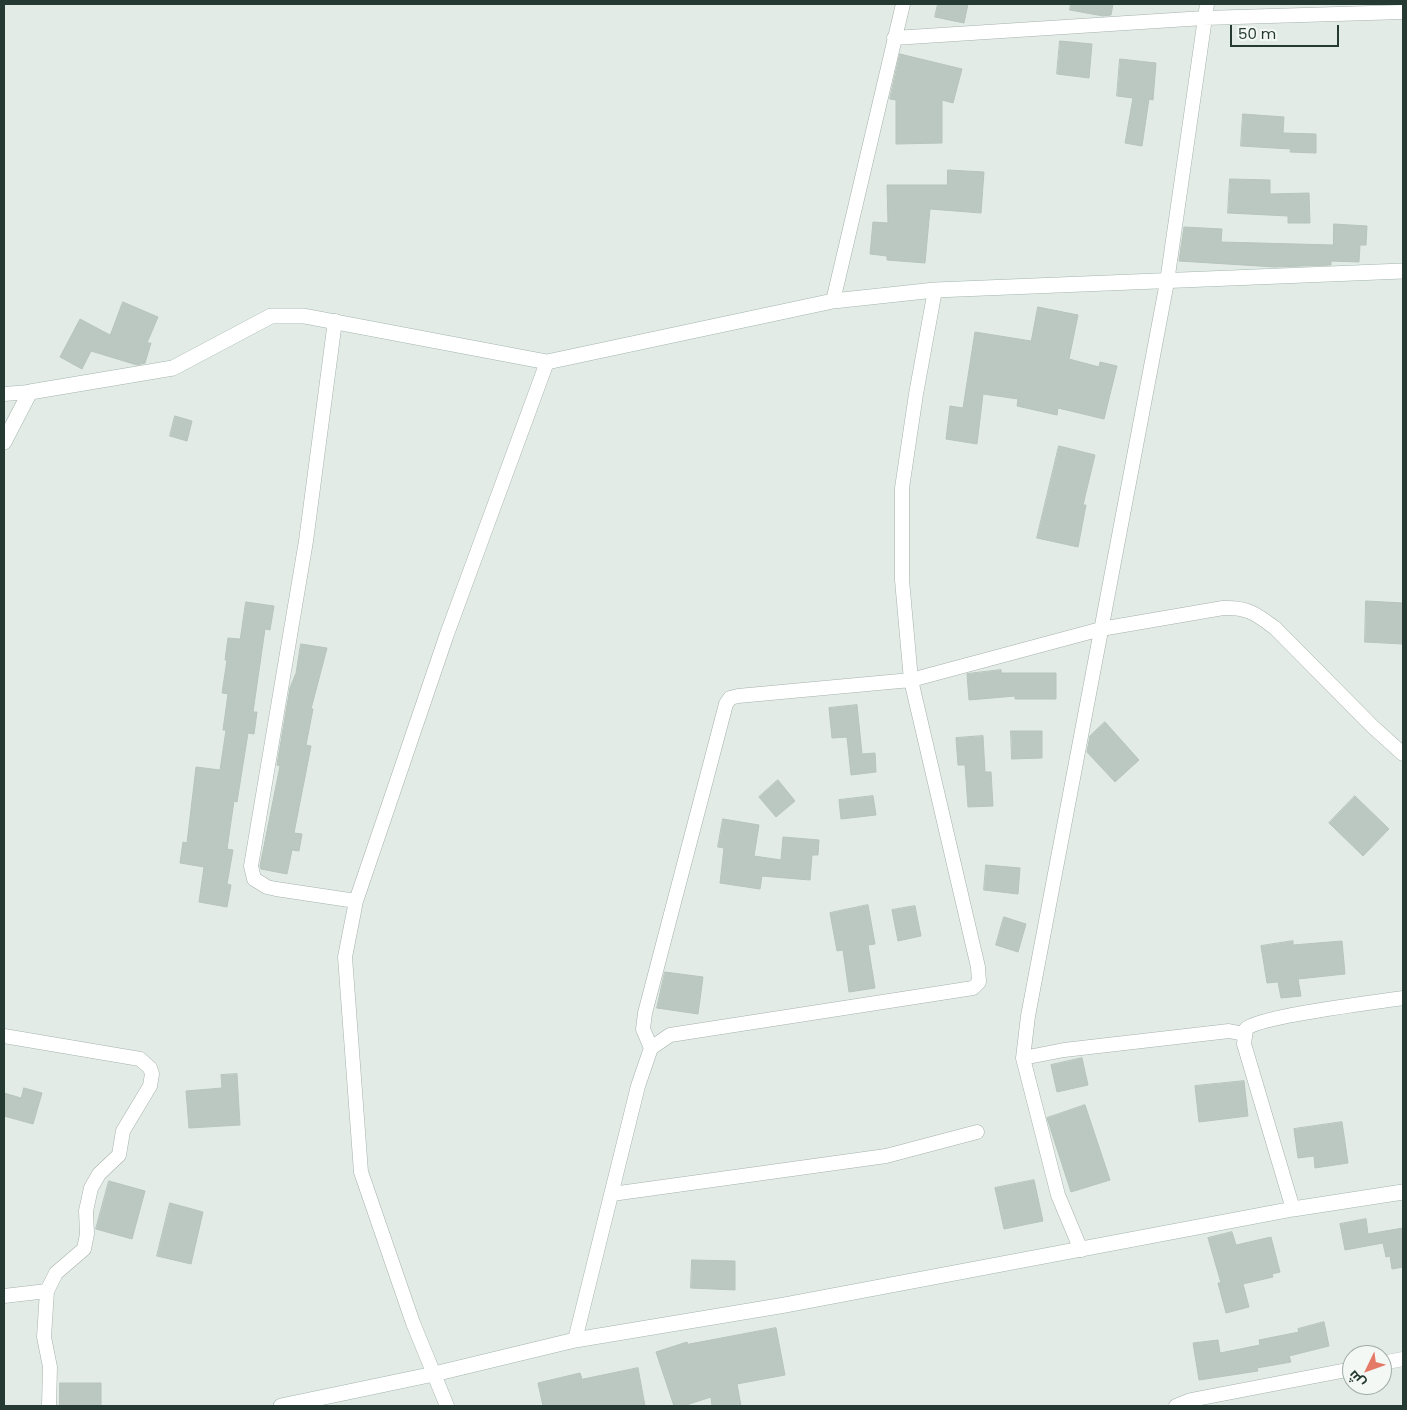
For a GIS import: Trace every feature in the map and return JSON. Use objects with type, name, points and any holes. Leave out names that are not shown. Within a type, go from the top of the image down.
[{"type":"street","points":[[833,301],[903,4]]},
{"type":"street","points":[[894,38],[1206,11],[1403,12]]},
{"type":"street","points":[[1081,1250],[1058,1195],[1023,1058],[1028,1016],[1167,282],[1206,11]]},
{"type":"street","points":[[4,394],[30,392],[173,368],[271,316],[288,314],[547,362],[833,301],[935,290],[1403,271]]},
{"type":"street","points":[[575,1340],[638,1086],[651,1048],[658,1041],[670,1035],[977,986],[979,982],[978,967],[911,680],[902,580],[902,488],[916,394],[935,290]]},
{"type":"street","points":[[334,321],[306,541],[251,866],[254,878],[266,887],[356,901]]},
{"type":"street","points":[[447,1406],[413,1323],[365,1187],[359,1159],[345,962],[356,901],[444,643],[547,362]]},
{"type":"street","points":[[4,442],[30,392]]},
{"type":"street","points":[[651,1048],[643,1029],[645,1013],[726,704],[730,698],[911,680],[1101,628],[1224,608],[1242,608],[1275,628],[1372,726],[1403,754]]},
{"type":"street","points":[[1292,1209],[1244,1044],[1244,1034],[1249,1026],[1284,1017],[1403,998]]},
{"type":"street","points":[[1023,1058],[1064,1050],[1210,1033],[1229,1031],[1244,1034]]},
{"type":"street","points":[[4,1036],[140,1059],[150,1068],[152,1074],[150,1086],[123,1131],[119,1155],[99,1174],[91,1188],[86,1212],[87,1234],[84,1249],[56,1273],[47,1291],[44,1337],[50,1367],[49,1406]]},
{"type":"street","points":[[612,1194],[886,1156],[977,1132]]},
{"type":"street","points":[[281,1406],[434,1374],[575,1340],[785,1305],[1292,1209],[1403,1192]]},
{"type":"street","points":[[4,1296],[47,1291]]},
{"type":"street","points":[[1176,1406],[1192,1400],[1342,1371]]},
{"type":"building","points":[[938,4],[968,4],[964,23],[935,17]]},
{"type":"building","points":[[1071,4],[1113,4],[1111,15],[1103,16],[1070,10]]},
{"type":"building","points":[[1060,41],[1092,44],[1089,78],[1057,74]]},
{"type":"building","points":[[900,54],[962,69],[953,103],[942,100],[942,143],[896,144],[896,100],[890,99]]},
{"type":"building","points":[[1120,59],[1156,63],[1153,100],[1149,99],[1142,146],[1125,143],[1133,98],[1117,96]]},
{"type":"building","points":[[1243,114],[1284,117],[1283,133],[1316,134],[1316,153],[1290,152],[1291,149],[1241,146]]},
{"type":"building","points":[[948,170],[984,172],[981,213],[930,209],[925,263],[887,260],[887,256],[870,254],[873,222],[888,223],[887,185],[947,185]]},
{"type":"building","points":[[1230,179],[1270,180],[1270,194],[1309,193],[1310,223],[1288,223],[1288,216],[1228,213]]},
{"type":"building","points":[[1334,224],[1367,226],[1366,245],[1360,245],[1359,262],[1331,261],[1331,265],[1275,267],[1179,261],[1184,227],[1222,229],[1221,242],[1333,245]]},
{"type":"building","points":[[123,302],[158,317],[147,343],[151,343],[145,363],[137,365],[91,351],[82,369],[60,357],[80,319],[110,335]]},
{"type":"building","points":[[1038,307],[1078,315],[1069,359],[1099,367],[1100,362],[1117,366],[1104,419],[1058,408],[1057,415],[1017,406],[1018,399],[983,394],[977,444],[946,439],[950,406],[963,408],[975,332],[1031,341]]},
{"type":"building","points":[[175,416],[192,421],[187,441],[170,436]]},
{"type":"building","points":[[1059,446],[1095,455],[1083,505],[1086,505],[1078,547],[1037,538]]},
{"type":"building","points":[[1366,601],[1403,603],[1403,644],[1365,642]]},
{"type":"building","points":[[246,602],[274,606],[270,630],[265,629],[253,712],[257,712],[254,734],[248,733],[237,802],[234,801],[227,849],[233,850],[227,884],[231,885],[227,907],[199,902],[204,867],[180,863],[183,842],[187,843],[196,767],[220,770],[226,730],[223,730],[228,694],[222,693],[228,638],[240,639]]},
{"type":"building","points":[[301,644],[327,648],[311,709],[313,709],[306,745],[311,746],[294,833],[302,834],[299,851],[292,850],[287,874],[261,869],[260,866],[280,766],[277,765],[290,688],[296,673]]},
{"type":"building","points":[[1001,670],[1001,673],[1056,673],[1056,699],[1015,699],[1015,696],[969,700],[967,674]]},
{"type":"building","points":[[857,705],[862,754],[875,753],[876,772],[851,775],[847,737],[832,738],[829,708]]},
{"type":"building","points":[[1105,722],[1139,760],[1115,782],[1087,752],[1090,736]]},
{"type":"building","points":[[1011,731],[1042,731],[1042,758],[1012,759]]},
{"type":"building","points":[[983,736],[985,772],[991,772],[993,806],[968,807],[965,765],[958,765],[956,738]]},
{"type":"building","points":[[778,780],[795,801],[776,817],[759,797]]},
{"type":"building","points":[[873,796],[876,815],[841,819],[839,800]]},
{"type":"building","points":[[1355,796],[1389,829],[1363,856],[1329,823]]},
{"type":"building","points":[[723,819],[759,825],[754,856],[781,860],[783,837],[819,840],[818,855],[812,855],[810,880],[762,876],[760,889],[720,883],[724,848],[718,847]]},
{"type":"building","points":[[986,865],[1020,868],[1018,894],[984,890]]},
{"type":"building","points":[[868,905],[875,944],[868,945],[875,988],[849,992],[843,950],[837,951],[830,913]]},
{"type":"building","points":[[915,906],[921,936],[898,941],[892,910]]},
{"type":"building","points":[[1004,917],[1026,924],[1018,952],[996,945]]},
{"type":"building","points":[[1293,941],[1293,945],[1342,941],[1345,974],[1298,979],[1301,996],[1281,998],[1278,982],[1267,983],[1261,946]]},
{"type":"building","points":[[665,972],[703,977],[698,1014],[657,1008]]},
{"type":"building","points":[[1082,1058],[1088,1085],[1057,1092],[1051,1065]]},
{"type":"building","points":[[237,1074],[240,1125],[189,1128],[186,1091],[222,1088],[221,1075]]},
{"type":"building","points":[[1244,1081],[1248,1116],[1199,1122],[1195,1086]]},
{"type":"building","points":[[24,1088],[42,1093],[33,1124],[4,1116],[4,1093],[21,1098]]},
{"type":"building","points":[[1085,1105],[1110,1180],[1071,1192],[1047,1118]]},
{"type":"building","points":[[1342,1122],[1348,1163],[1315,1168],[1314,1156],[1298,1158],[1294,1129]]},
{"type":"building","points":[[1034,1180],[1043,1221],[1004,1229],[995,1188]]},
{"type":"building","points":[[109,1181],[145,1191],[132,1239],[96,1229]]},
{"type":"building","points":[[170,1203],[203,1212],[191,1264],[157,1256]]},
{"type":"building","points":[[1366,1219],[1368,1234],[1403,1228],[1403,1267],[1392,1269],[1390,1256],[1386,1257],[1383,1243],[1345,1250],[1340,1224]]},
{"type":"building","points":[[1232,1232],[1236,1245],[1271,1237],[1280,1272],[1272,1274],[1273,1277],[1243,1284],[1249,1307],[1226,1313],[1218,1283],[1221,1283],[1208,1238]]},
{"type":"building","points":[[692,1260],[735,1261],[735,1290],[691,1288]]},
{"type":"building","points":[[1324,1322],[1329,1346],[1289,1356],[1291,1362],[1257,1368],[1258,1371],[1199,1380],[1193,1343],[1218,1340],[1220,1353],[1260,1345],[1259,1340],[1299,1332],[1298,1329]]},
{"type":"building","points":[[776,1328],[785,1375],[737,1384],[741,1406],[712,1406],[711,1397],[683,1406],[674,1406],[656,1352],[687,1342],[688,1344]]},
{"type":"building","points":[[638,1368],[645,1406],[543,1406],[538,1383],[580,1373],[582,1379]]},
{"type":"building","points":[[60,1383],[101,1383],[101,1406],[60,1406]]}]
